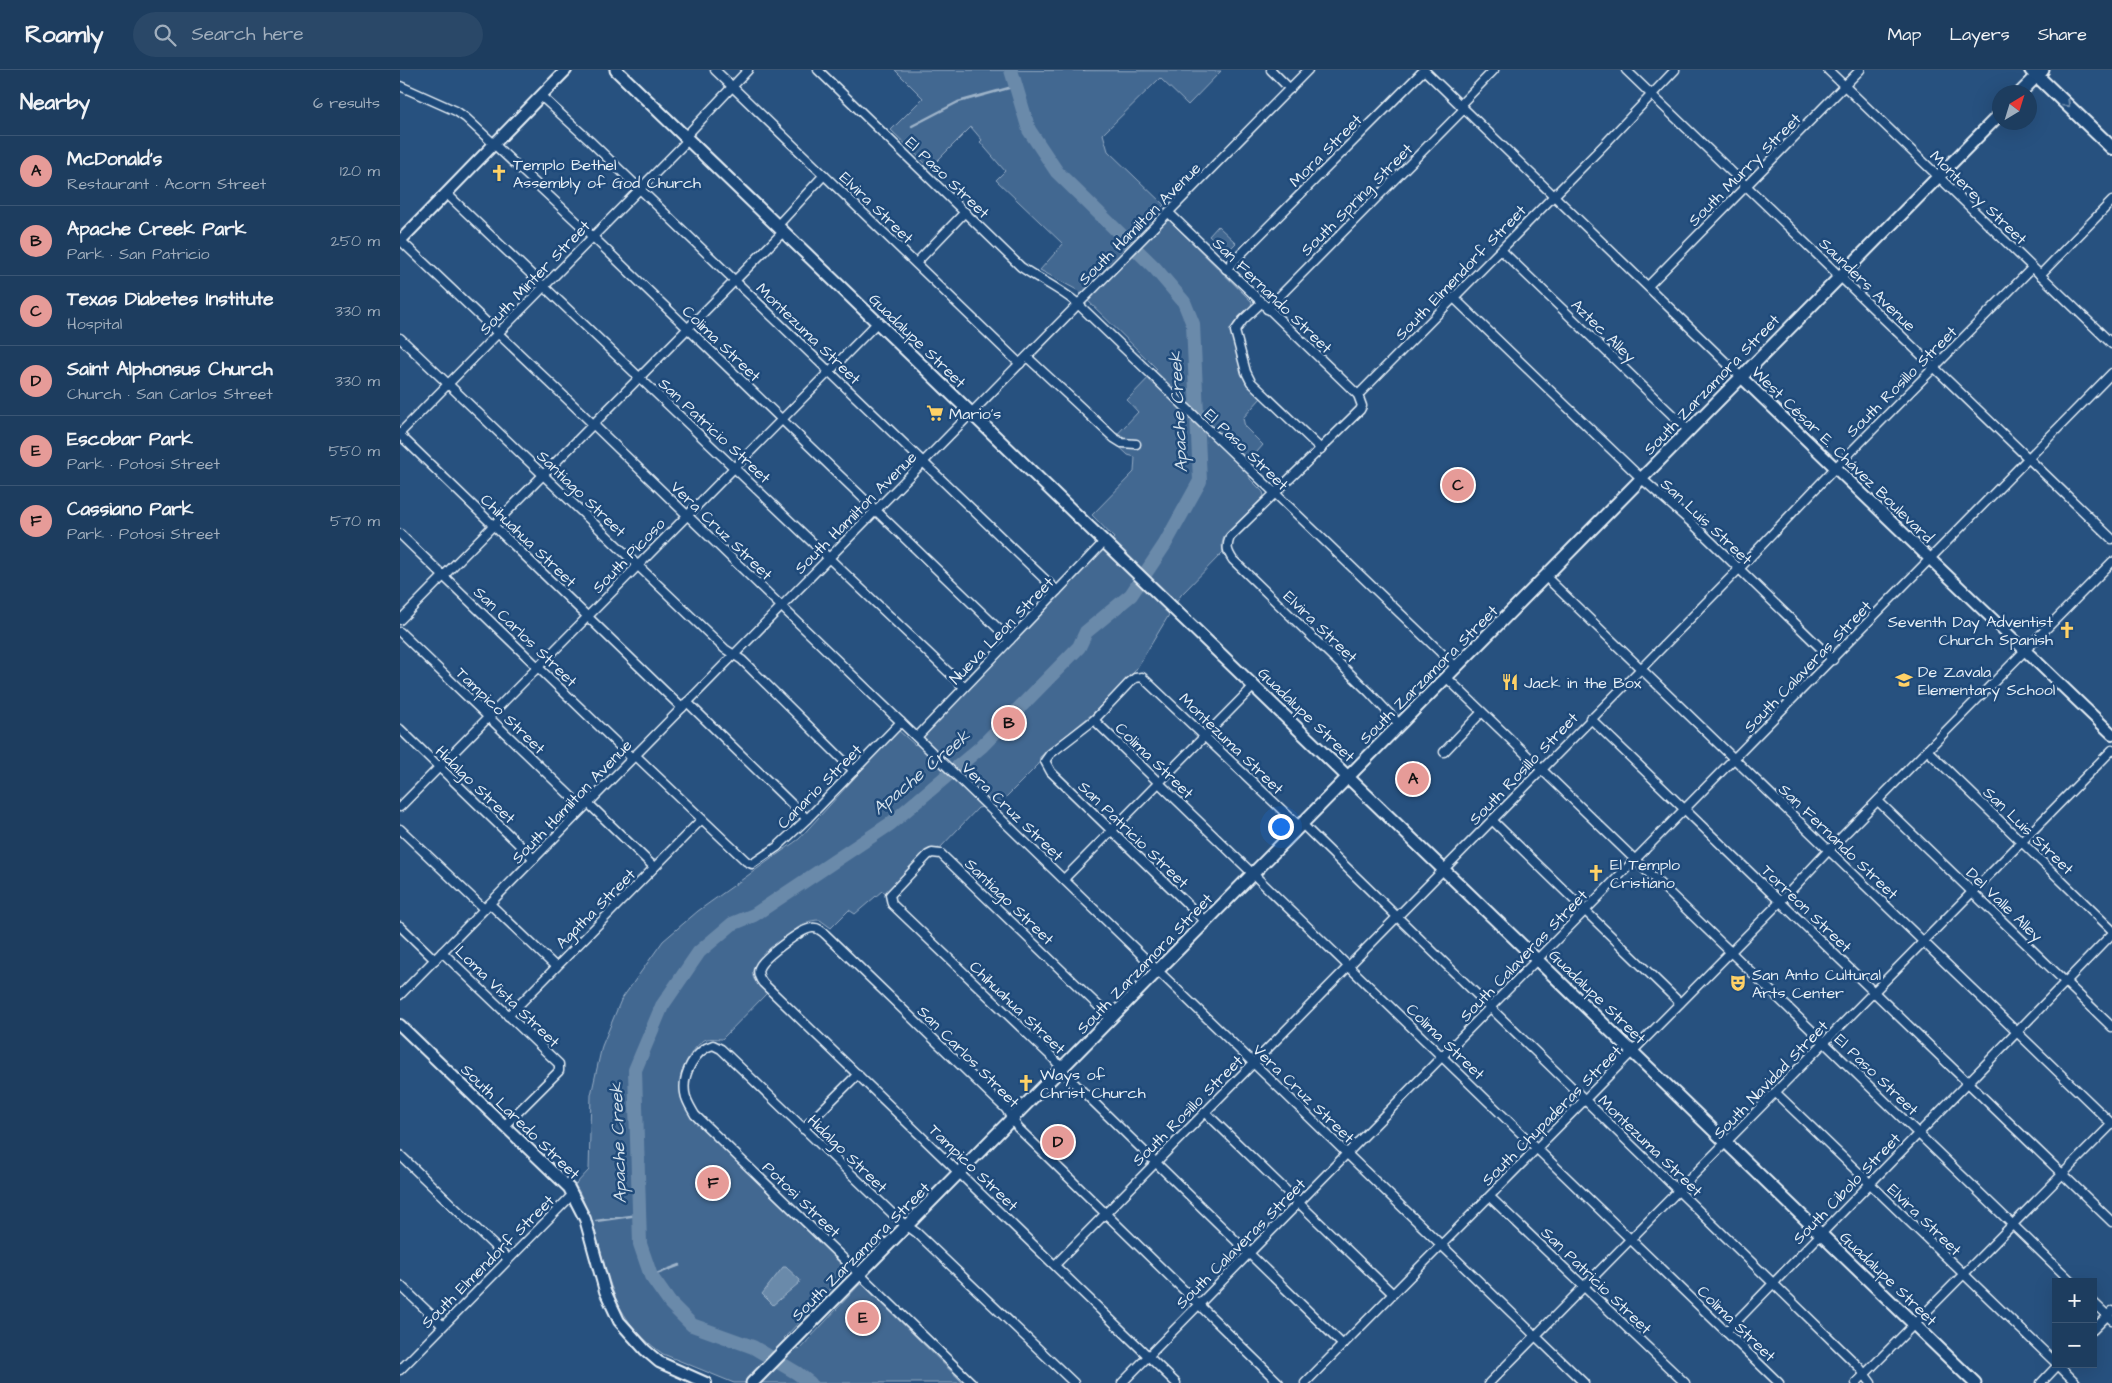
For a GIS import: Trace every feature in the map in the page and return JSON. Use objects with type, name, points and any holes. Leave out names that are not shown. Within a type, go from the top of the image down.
[{"type":"main road","name":"Guadalupe Street","points":[[616,70],[1975,1383]]},
{"type":"main road","points":[[2027,85],[2037,72],[2112,148]]},
{"type":"main road","name":"South Zarzamora Street","points":[[752,1383],[1992,122]]},
{"type":"street","points":[[400,240],[566,70]]},
{"type":"street","name":"Elvira Street","points":[[716,70],[1020,364]]},
{"type":"street","name":"South Minter Street","points":[[400,434],[639,189],[748,70]]},
{"type":"street","name":"El Paso Street","points":[[818,70],[1021,267],[1057,288],[1078,304],[1456,668]]},
{"type":"street","points":[[1271,70],[1290,89]]},
{"type":"street","name":"South Hamilton Avenue","points":[[400,995],[1308,70]]},
{"type":"street","name":"West César E. Chávez Boulevard","points":[[1424,70],[2112,734]]},
{"type":"street","name":"Mora Street","points":[[1226,269],[1424,70]]},
{"type":"street","name":"South Spring Street","points":[[1321,450],[1251,382],[1246,372],[1235,331],[1243,320],[1264,306],[1462,107],[1494,70]]},
{"type":"street","name":"Saunders Avenue","points":[[1626,70],[2112,539]]},
{"type":"street","name":"South Elmendorf Street","points":[[1358,396],[1675,70]]},
{"type":"street","name":"Monterey Street","points":[[1828,70],[2112,344]]},
{"type":"street","name":"South Murry Street","points":[[1648,286],[1860,70]]},
{"type":"street","name":"Colima Street","points":[[400,86],[456,111],[494,144],[876,509],[1010,640]]},
{"type":"street","name":"Montezuma Street","points":[[541,96],[1057,591]]},
{"type":"street","points":[[400,620],[735,281],[824,175]]},
{"type":"street","name":"San Patricio Street","points":[[446,193],[964,687]]},
{"type":"street","points":[[2040,275],[2112,201]]},
{"type":"street","points":[[916,263],[964,212]]},
{"type":"street","name":"San Fernando Street","points":[[1169,213],[1358,396]]},
{"type":"street","name":"Vera Cruz Street","points":[[400,240],[594,425],[1584,1383]]},
{"type":"street","name":"Aztec Alley","points":[[1501,250],[1688,430]]},
{"type":"street","name":"South Rosillo Street","points":[[1055,1265],[2032,268]]},
{"type":"street","name":"San Luis Street","points":[[1454,298],[1642,478],[1692,523],[1833,660]]},
{"type":"street","name":"South Picoso","points":[[400,807],[878,323]]},
{"type":"street","name":"Santiago Street","points":[[400,338],[637,566],[733,655],[742,660],[854,771]]},
{"type":"street","points":[[1027,357],[1114,438],[1122,443],[1136,444]]},
{"type":"street","name":"South Calaveras Street","points":[[1122,1383],[2112,374]]},
{"type":"street","points":[[1274,494],[1360,410],[1362,406],[1358,396]]},
{"type":"street","name":"Chihuahua Street","points":[[400,434],[588,616],[807,819]]},
{"type":"street","name":"Elvira Street","points":[[1274,494],[1230,537],[1227,545],[1228,553],[1400,725]]},
{"type":"street","name":"San Carlos Street","points":[[400,534],[538,667],[746,861],[752,864]]},
{"type":"street","name":"Nueva Leon Street","points":[[917,737],[1104,542]]},
{"type":"street","name":"South Chupaderas Street","points":[[1305,1383],[1680,1004],[2112,562]]},
{"type":"street","name":"San Fernando Street","points":[[1546,577],[2112,1124]]},
{"type":"street","name":"Tampico Street","points":[[400,632],[489,717],[654,868]]},
{"type":"street","name":"Montezuma Street","points":[[1094,720],[1134,678],[1145,679],[1397,918],[1773,1282],[1859,1366],[1871,1383]]},
{"type":"street","name":"El Paso Street","points":[[1447,678],[2068,1278]]},
{"type":"street","points":[[1064,879],[1254,686]]},
{"type":"street","points":[[1444,752],[1482,712]]},
{"type":"street","name":"Torreon Street","points":[[1590,718],[2112,1222]]},
{"type":"street","name":"Colima Street","points":[[1094,720],[1779,1383]]},
{"type":"street","name":"San Patricio Street","points":[[1094,720],[1050,754],[1046,758],[1046,763],[1051,772],[1206,922]]},
{"type":"street","name":"Canario Street","points":[[752,864],[777,847],[807,819],[901,722]]},
{"type":"street","name":"Hidalgo Street","points":[[400,729],[534,859]]},
{"type":"street","name":"San Luis Street","points":[[1927,750],[2112,930]]},
{"type":"street","name":"South Navidad Street","points":[[1489,1383],[2112,750]]},
{"type":"street","name":"Del Valle Alley","points":[[1880,800],[2112,1027]]},
{"type":"street","name":"Agatha Street","points":[[508,1016],[702,819]]},
{"type":"street","points":[[1492,820],[1680,1004]]},
{"type":"street","points":[[400,829],[556,967]]},
{"type":"street","name":"Santiago Street","points":[[889,898],[892,892],[928,856],[932,853],[941,854],[1112,1019]]},
{"type":"street","name":"Chihuahua Street","points":[[889,898],[892,904],[1054,1059],[1070,1080],[1154,1163],[1343,1345]]},
{"type":"street","name":"Loma Vista Street","points":[[400,926],[435,960]]},
{"type":"street","name":"San Carlos Street","points":[[758,969],[763,962],[799,932],[812,928],[821,930],[1006,1110],[1018,1128],[1104,1214],[1279,1383]]},
{"type":"street","name":"South Cibolo Street","points":[[1726,1332],[2112,934]]},
{"type":"street","name":"Loma Vista Street","points":[[442,952],[557,1062],[560,1069],[505,1125]]},
{"type":"street","name":"Tampico Street","points":[[758,969],[763,983],[1176,1383]]},
{"type":"street","name":"South Laredo Street","points":[[400,1025],[558,1175],[573,1194],[586,1219],[609,1304],[619,1320],[645,1350],[659,1362],[706,1383]]},
{"type":"street","name":"Hidalgo Street","points":[[714,1045],[721,1049],[803,1129],[1074,1383]]},
{"type":"street","name":"Potosi Street","points":[[714,1045],[699,1053],[688,1071],[684,1092],[695,1115],[972,1383]]},
{"type":"street","points":[[803,1129],[858,1074]]},
{"type":"street","name":"Elvira Street","points":[[1776,1092],[2052,1359]]},
{"type":"street","points":[[1205,1112],[1392,1294]]},
{"type":"street","points":[[1856,1383],[2112,1124]]},
{"type":"street","points":[[400,1155],[508,1259]]},
{"type":"street","name":"South Elmendorf Street","points":[[400,1370],[573,1194]]},
{"type":"street","name":"San Patricio Street","points":[[1490,1197],[1685,1383]]},
{"type":"street","points":[[400,1285],[443,1326]]},
{"type":"street","points":[[2097,1305],[2110,1315],[2097,1326]]},
{"type":"street","points":[[2041,1383],[2054,1368]]},
{"type":"street","name":"Elvira Street","points":[[2061,1368],[2076,1383]]},
{"type":"shaded area","points":[[895,70],[1221,71],[1188,105],[1160,78],[1103,134],[1108,151],[1164,205],[1159,210],[1252,302],[1251,306],[1234,323],[1232,329],[1243,375],[1246,382],[1261,398],[1243,418],[1245,427],[1263,445],[1251,459],[1250,479],[1263,492],[1264,496],[1224,536],[1223,552],[1181,595],[1135,671],[1091,715],[1040,757],[1039,764],[998,805],[978,808],[940,848],[929,850],[886,893],[882,891],[855,914],[849,910],[831,928],[820,920],[814,920],[805,923],[775,945],[760,959],[753,971],[753,978],[767,993],[722,1039],[705,1040],[698,1045],[689,1057],[681,1077],[680,1091],[682,1100],[690,1113],[699,1125],[848,1271],[784,1338],[799,1350],[862,1284],[963,1383],[734,1383],[663,1354],[630,1323],[612,1290],[596,1234],[575,1185],[589,1170],[591,1095],[602,1046],[621,1000],[663,941],[698,911],[799,839],[898,730],[915,745],[1114,538],[1092,515],[1134,472],[1135,457],[1128,455],[1112,440],[1138,412],[1127,400],[1157,369],[1077,290],[1040,270],[1063,244],[996,180],[1005,171],[980,142],[982,140],[971,127],[930,168],[891,130],[923,98]]},
{"type":"shaded area","points":[[1218,226],[1236,243],[1226,253],[1209,236]]},
{"type":"shaded area","points":[[783,1267],[786,1267],[800,1280],[799,1283],[773,1305],[762,1294]]},
{"type":"waterway","name":"Apache Creek","points":[[810,1383],[797,1373],[753,1347],[692,1325],[670,1303],[651,1276],[640,1244],[635,1070],[662,1006],[699,952],[732,924],[754,915],[890,824],[981,747],[1079,647],[1086,632],[1131,595],[1165,544],[1200,481],[1193,324],[1184,302],[1155,268],[1057,172],[1029,130],[1011,70]]},
{"type":"waterway","points":[[912,126],[958,102],[1016,86]]},
{"type":"waterway","points":[[596,1221],[638,1215]]},
{"type":"waterway","points":[[651,1276],[680,1265]]},
{"type":"place","name":"Templo Bethel Assembly of God Church","points":[[499,173]]},
{"type":"place","name":"Mario's","points":[[935,413]]},
{"type":"place","name":"Texas Diabetes Institute","points":[[1458,485]]},
{"type":"place","name":"Seventh Day Adventist Church Spanish","points":[[2067,630]]},
{"type":"place","name":"De Zavala Elementary School","points":[[1904,680]]},
{"type":"place","name":"Jack in the Box","points":[[1510,682]]},
{"type":"place","name":"Apache Creek Park","points":[[1009,723]]},
{"type":"place","name":"McDonald's","points":[[1413,779]]},
{"type":"place","name":"El Templo Cristiano","points":[[1596,873]]},
{"type":"place","name":"San Anto Cultural Arts Center","points":[[1738,983]]},
{"type":"place","name":"Ways of Christ Church","points":[[1026,1083]]},
{"type":"place","name":"Saint Alphonsus Church","points":[[1058,1142]]},
{"type":"place","name":"Cassiano Park","points":[[713,1183]]},
{"type":"place","name":"Escobar Park","points":[[863,1318]]}]
